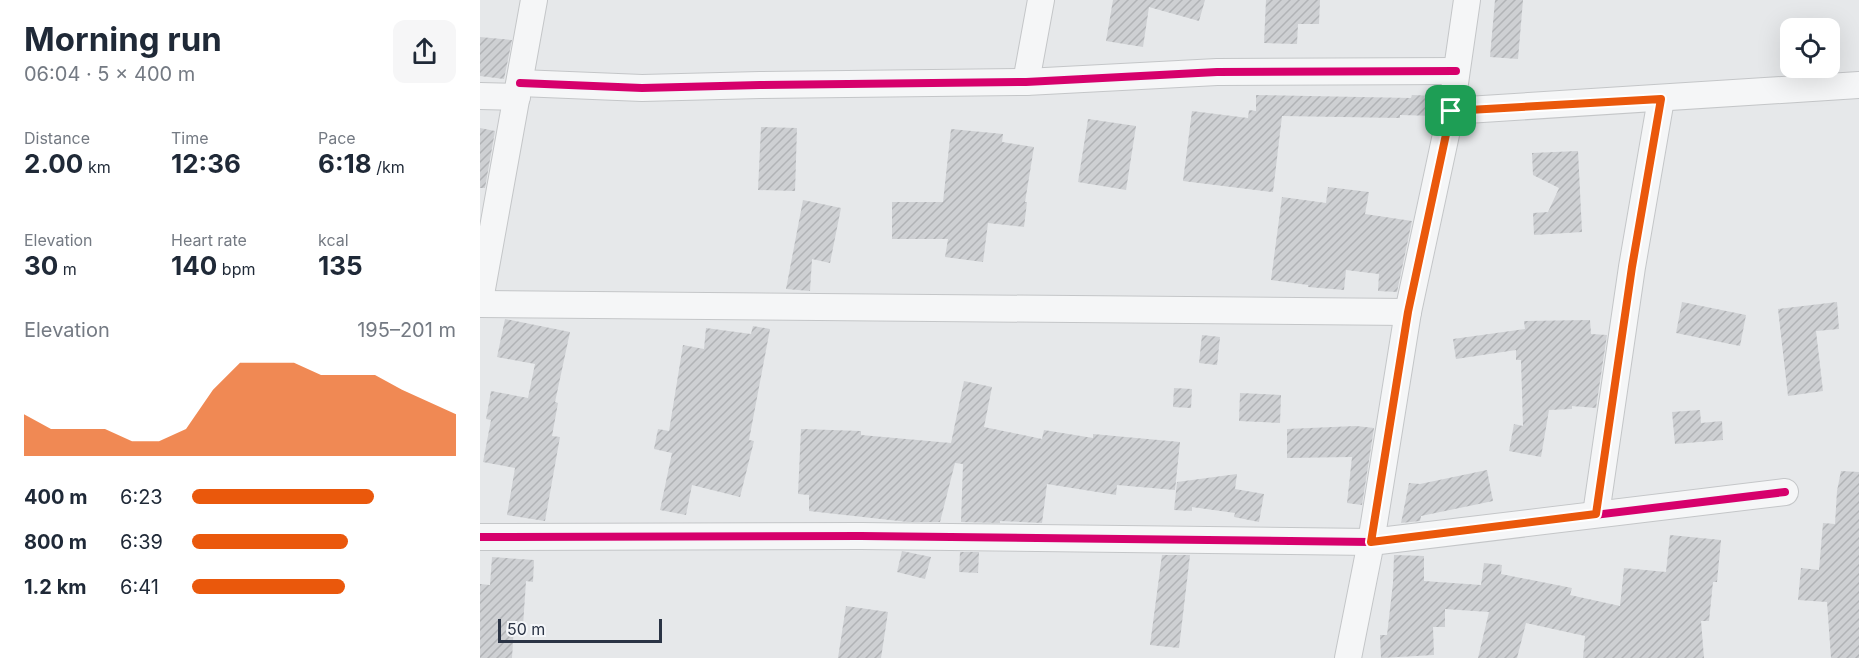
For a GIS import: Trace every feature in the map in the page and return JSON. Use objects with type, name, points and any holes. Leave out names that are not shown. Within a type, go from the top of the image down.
[{"type":"street","points":[[534,0],[480,302],[1408,312]]},
{"type":"street","points":[[1026,82],[1041,0]]},
{"type":"street","points":[[1348,658],[1371,542],[1408,312],[1451,111],[1467,0]]},
{"type":"street","points":[[480,96],[518,90],[760,84],[1026,82],[1216,72],[1456,71]]},
{"type":"street","points":[[1451,111],[1859,85]]},
{"type":"street","points":[[1596,514],[1632,267],[1661,99]]},
{"type":"street","points":[[480,537],[861,536],[1371,542],[1785,492]]},
{"type":"building","points":[[1113,0],[1205,0],[1199,21],[1149,7],[1143,47],[1106,41]]},
{"type":"building","points":[[1266,0],[1320,0],[1319,24],[1298,24],[1297,44],[1264,43]]},
{"type":"building","points":[[1495,0],[1523,0],[1518,59],[1490,57]]},
{"type":"building","points":[[480,37],[512,40],[504,79],[480,76]]},
{"type":"building","points":[[1256,95],[1411,98],[1412,95],[1438,96],[1435,116],[1400,115],[1400,118],[1282,116],[1273,192],[1183,181],[1192,111],[1248,118],[1249,110],[1256,111]]},
{"type":"building","points":[[1088,119],[1136,126],[1126,190],[1078,182]]},
{"type":"building","points":[[761,127],[797,128],[795,191],[758,190]]},
{"type":"building","points":[[480,128],[495,131],[485,188],[480,188]]},
{"type":"building","points":[[951,129],[1003,134],[1002,142],[1034,147],[1025,202],[1027,202],[1024,227],[988,223],[983,262],[945,257],[948,239],[892,239],[892,202],[943,202]]},
{"type":"building","points":[[1578,151],[1582,232],[1534,235],[1533,213],[1548,212],[1559,188],[1533,175],[1532,153]]},
{"type":"building","points":[[1328,187],[1369,192],[1365,214],[1412,221],[1397,292],[1378,291],[1379,274],[1346,270],[1344,290],[1308,287],[1308,285],[1271,280],[1282,197],[1326,203]]},
{"type":"building","points":[[803,200],[841,208],[830,263],[812,259],[810,291],[786,289]]},
{"type":"building","points":[[1682,302],[1746,315],[1740,346],[1676,333]]},
{"type":"building","points":[[1837,302],[1839,329],[1816,331],[1823,391],[1788,396],[1778,309]]},
{"type":"building","points":[[505,319],[570,332],[555,402],[558,403],[552,436],[560,437],[545,521],[507,515],[515,468],[483,462],[491,420],[486,419],[491,391],[528,398],[535,364],[497,357]]},
{"type":"building","points":[[1590,320],[1591,334],[1607,335],[1596,408],[1572,406],[1572,409],[1549,410],[1541,457],[1509,451],[1514,424],[1523,426],[1521,360],[1516,360],[1516,350],[1456,359],[1453,339],[1525,329],[1524,321]]},
{"type":"building","points":[[753,326],[770,329],[749,440],[754,441],[740,497],[692,485],[686,515],[660,510],[672,453],[654,449],[658,429],[669,431],[683,345],[704,349],[706,328],[751,334]]},
{"type":"building","points":[[1202,335],[1220,337],[1217,365],[1199,363]]},
{"type":"building","points":[[964,381],[992,387],[984,427],[1042,439],[1044,430],[1093,438],[1093,434],[1180,442],[1175,490],[1117,485],[1116,495],[1047,484],[1042,523],[961,522],[963,464],[955,463],[940,522],[908,522],[809,511],[809,495],[798,494],[801,429],[861,431],[861,435],[951,443]]},
{"type":"building","points":[[1174,388],[1192,389],[1191,408],[1173,407]]},
{"type":"building","points":[[1240,393],[1281,395],[1280,423],[1239,421]]},
{"type":"building","points":[[1700,410],[1701,423],[1722,421],[1723,440],[1675,444],[1672,412]]},
{"type":"building","points":[[1356,426],[1374,428],[1362,505],[1347,503],[1352,457],[1287,458],[1287,429]]},
{"type":"building","points":[[1487,470],[1493,501],[1421,516],[1420,521],[1401,523],[1409,483],[1420,484]]},
{"type":"building","points":[[1841,471],[1859,472],[1859,658],[1831,658],[1827,602],[1798,600],[1801,568],[1819,570],[1823,523],[1835,524]]},
{"type":"building","points":[[1237,474],[1235,489],[1264,494],[1259,522],[1234,517],[1235,513],[1192,507],[1192,511],[1174,510],[1177,482]]},
{"type":"building","points":[[1670,535],[1721,540],[1717,582],[1713,582],[1709,621],[1701,621],[1704,658],[1583,658],[1585,636],[1526,623],[1517,658],[1478,658],[1489,612],[1445,609],[1445,627],[1433,627],[1434,655],[1381,658],[1380,635],[1387,635],[1394,555],[1424,556],[1424,581],[1481,585],[1484,563],[1502,565],[1501,574],[1572,588],[1570,595],[1620,606],[1624,568],[1666,572]]},
{"type":"building","points":[[902,551],[931,557],[925,579],[897,572]]},
{"type":"building","points":[[960,552],[979,552],[978,573],[959,572]]},
{"type":"building","points":[[1162,555],[1190,555],[1179,648],[1150,645]]},
{"type":"building","points":[[492,557],[534,560],[533,582],[526,581],[523,626],[514,626],[512,658],[480,658],[480,584],[490,585]]},
{"type":"building","points":[[846,606],[888,612],[881,658],[838,658]]},
{"type":"cycle path","points":[[520,83],[642,88],[1026,82],[1217,72],[1456,71]]},
{"type":"cycle path","points":[[480,537],[861,536],[1371,542],[1785,492]]},
{"type":"route","points":[[1661,99],[1632,267],[1596,514],[1371,542],[1408,312],[1451,111],[1661,99]]}]
